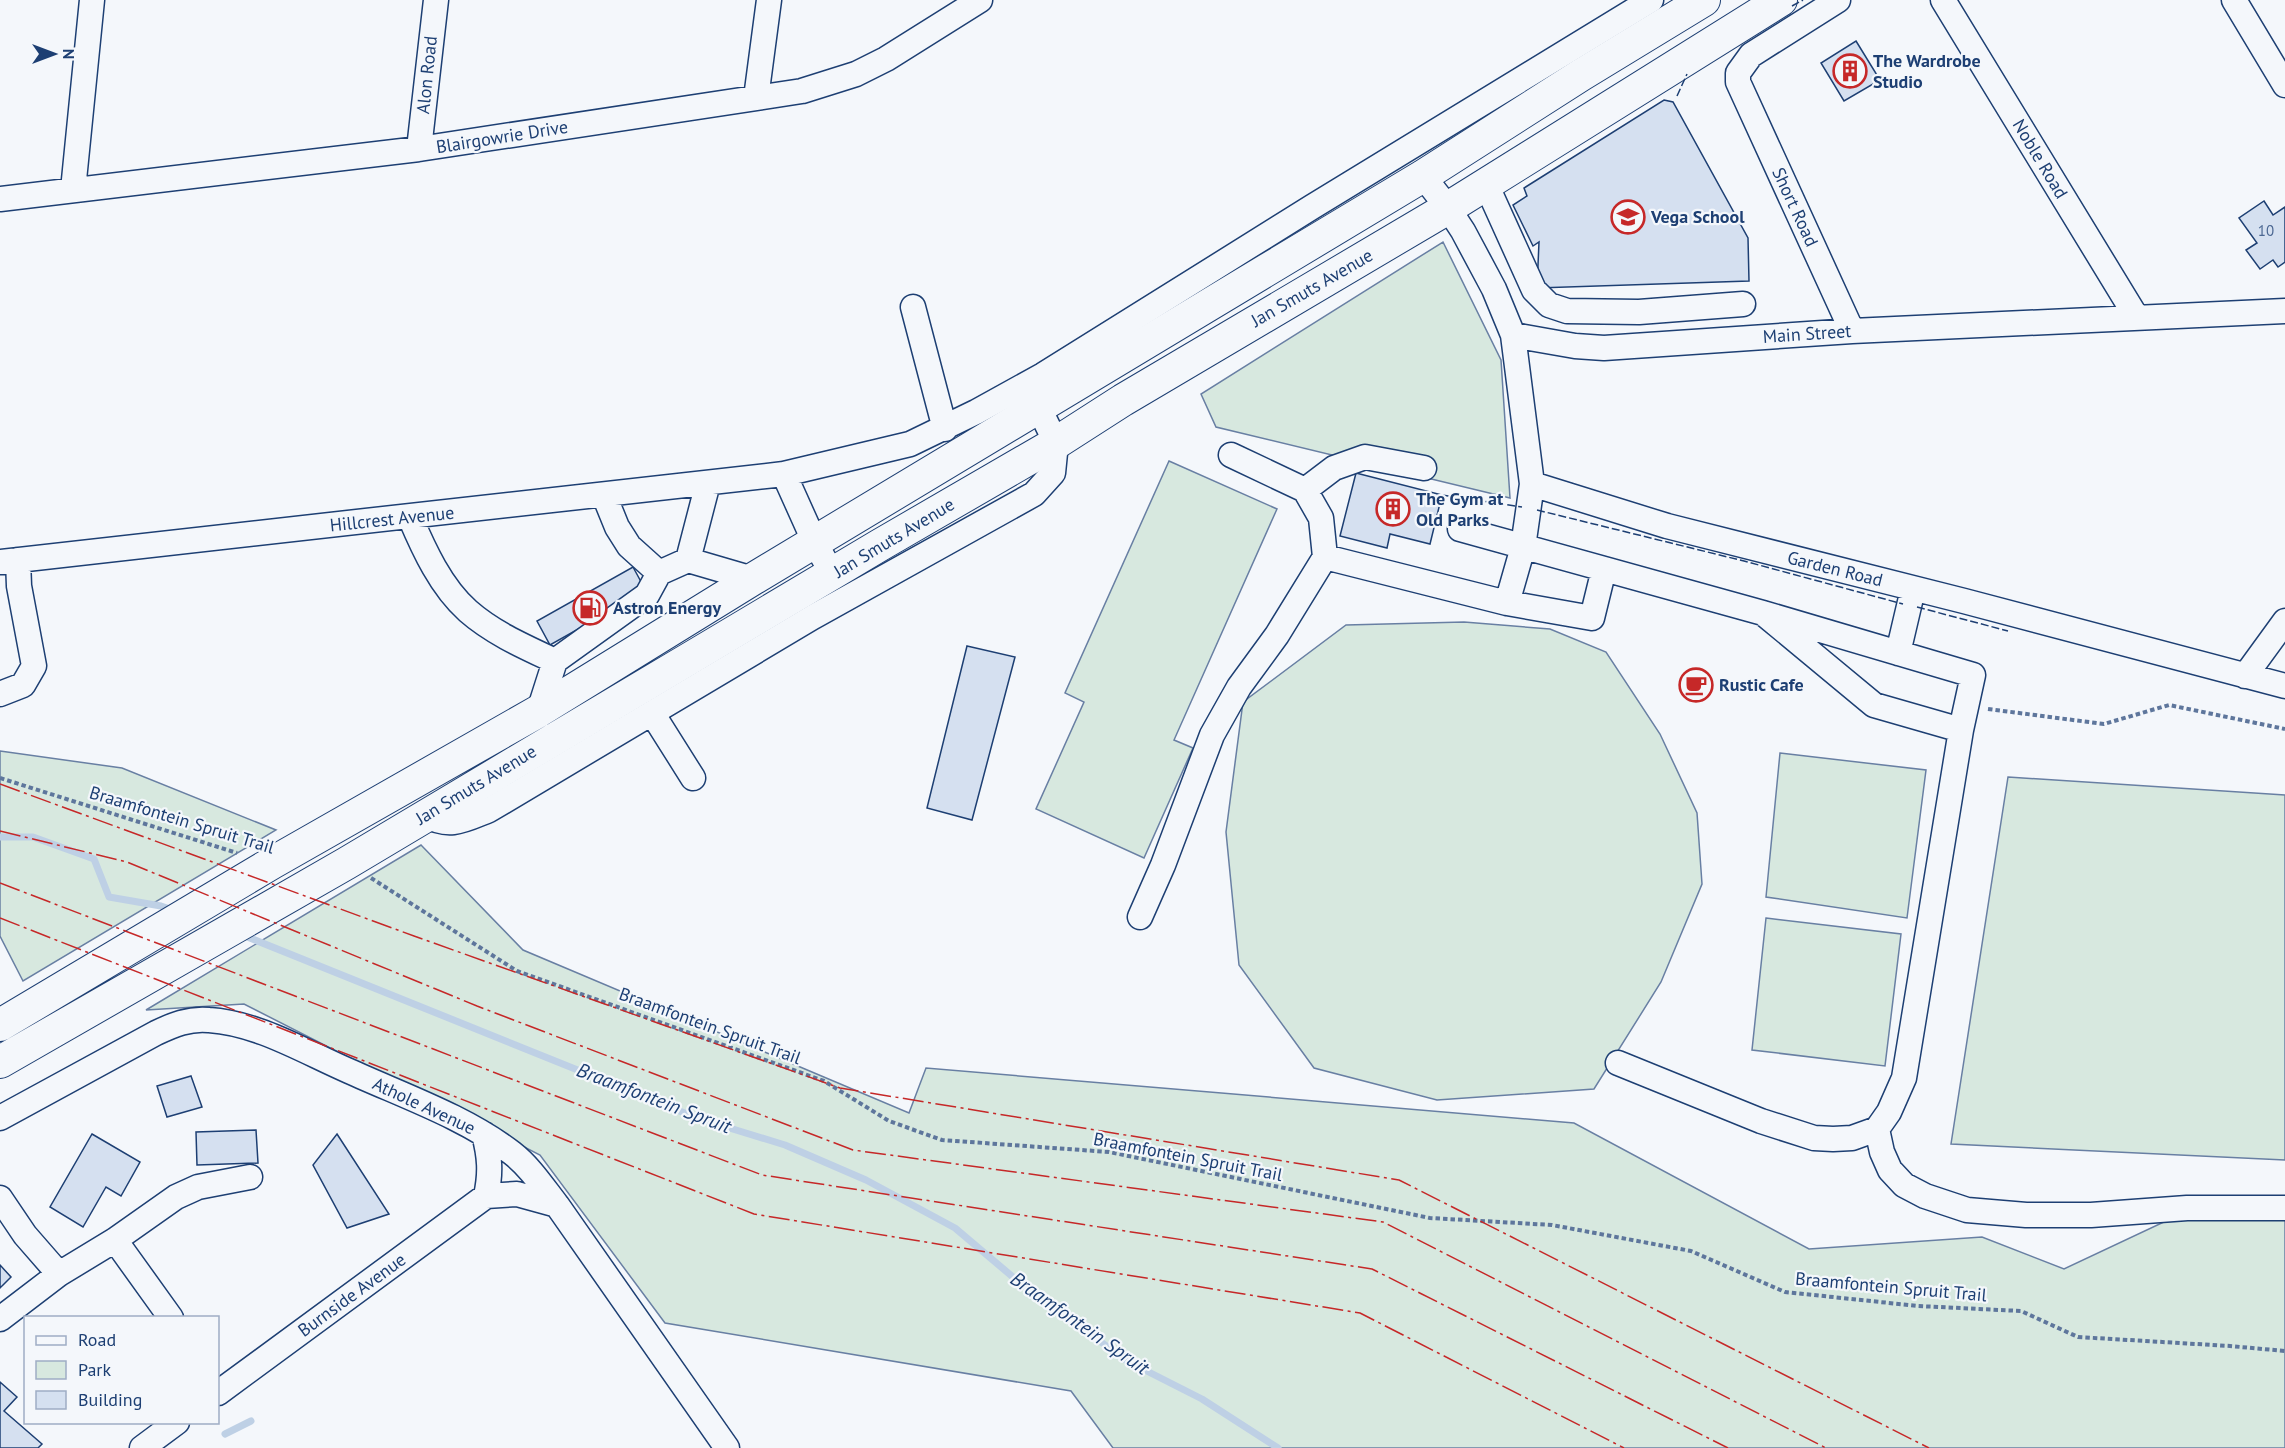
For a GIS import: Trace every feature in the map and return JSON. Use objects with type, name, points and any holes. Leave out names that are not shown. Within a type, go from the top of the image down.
[{"type":"main road","name":"Jan Smuts Avenue","points":[[0,1025],[260,870],[539,711],[753,579],[1422,176],[1704,0]]},
{"type":"main road","name":"Jan Smuts Avenue","points":[[0,1062],[347,863],[880,545],[1056,443],[1448,208],[1781,0]]},
{"type":"street","points":[[73,190],[92,0]]},
{"type":"street","name":"Alon Road","points":[[419,149],[436,0]]},
{"type":"street","points":[[756,99],[769,0]]},
{"type":"street","name":"Blairgowrie Drive","points":[[0,199],[419,149],[802,91],[856,74],[886,59],[980,0]]},
{"type":"street","points":[[913,307],[945,429],[1043,375],[1651,0]]},
{"type":"street","name":"Short Road","points":[[1838,0],[1751,55],[1738,73],[1738,82],[1852,332]]},
{"type":"street","name":"Noble Road","points":[[1943,0],[2137,318]]},
{"type":"street","points":[[2234,0],[2285,85]]},
{"type":"street","points":[[1422,176],[1448,208],[1494,289],[1513,335],[1532,484],[1523,547],[1507,603]]},
{"type":"street","points":[[1486,184],[1534,290],[1549,305],[1567,311],[1639,312],[1743,304]]},
{"type":"street","name":"Main Street","points":[[1513,335],[1575,346],[1604,348],[1852,332],[2285,311]]},
{"type":"street","points":[[1639,312],[1641,346]]},
{"type":"street","points":[[425,815],[438,822],[461,822],[489,810],[813,616],[1034,494],[1053,473],[1056,443],[1039,408]]},
{"type":"street","name":"Hillcrest Avenue","points":[[9,561],[784,474],[910,444],[945,429]]},
{"type":"street","points":[[1140,917],[1163,865],[1212,735],[1239,687],[1277,635],[1325,557],[1321,518],[1305,490],[1231,455]]},
{"type":"street","points":[[1305,490],[1334,468],[1365,457],[1424,468]]},
{"type":"street","points":[[784,474],[815,543],[833,575]]},
{"type":"street","points":[[688,561],[708,483]]},
{"type":"street","name":"Garden Road","points":[[1532,484],[1667,526],[2285,686]]},
{"type":"street","points":[[604,495],[616,527],[629,546],[659,573]]},
{"type":"street","points":[[410,517],[441,578],[467,610],[497,632],[555,661]]},
{"type":"street","points":[[1460,529],[1763,613],[1973,675],[1904,1078],[1889,1112],[1877,1129],[1852,1138],[1814,1137],[1761,1121],[1618,1063]]},
{"type":"street","points":[[1325,557],[1507,603],[1592,618],[1604,569]]},
{"type":"street","points":[[0,694],[23,685],[34,666],[19,586],[9,561]]},
{"type":"street","points":[[539,711],[555,661],[647,596],[659,573],[688,561],[753,579]]},
{"type":"street","points":[[1898,653],[1913,589]]},
{"type":"street","points":[[1763,613],[1874,705],[1964,718]]},
{"type":"street","points":[[2245,675],[2285,621]]},
{"type":"street","points":[[652,713],[693,778]]},
{"type":"street","name":"Athole Avenue","points":[[0,1118],[156,1033],[179,1023],[208,1020],[263,1033],[432,1108],[484,1134],[515,1155],[529,1170],[557,1205],[727,1448]]},
{"type":"street","points":[[1877,1129],[1882,1152],[1890,1170],[1904,1185],[1925,1196],[1967,1210],[2026,1215],[2091,1215],[2187,1208],[2285,1208]]},
{"type":"street","points":[[484,1134],[490,1157],[486,1196],[517,1194],[557,1205]]},
{"type":"street","points":[[0,1319],[59,1274],[115,1240],[176,1197],[198,1187],[250,1177]]},
{"type":"street","name":"Burnside Avenue","points":[[220,1386],[486,1196]]},
{"type":"street","points":[[0,1198],[26,1235],[59,1274]]},
{"type":"street","points":[[115,1240],[170,1316]]},
{"type":"street","points":[[142,1448],[174,1424]]},
{"type":"path","points":[[1964,718],[2104,724],[2169,705],[2285,729]]},
{"type":"path","name":"Braamfontein Spruit Trail","points":[[0,778],[260,870]]},
{"type":"path","name":"Braamfontein Spruit Trail","points":[[347,863],[517,971],[824,1081],[889,1121],[942,1140],[1108,1152],[1430,1218],[1552,1225],[1691,1251],[1785,1292],[1918,1306],[2021,1311],[2078,1337],[2285,1351]]},
{"type":"green space","points":[[1443,242],[1501,360],[1510,498],[1216,427],[1201,394]]},
{"type":"green space","points":[[1169,461],[1277,509],[1174,740],[1193,748],[1144,858],[1036,809],[1084,702],[1065,693]]},
{"type":"green space","points":[[1464,622],[1550,629],[1606,652],[1660,734],[1697,813],[1702,884],[1661,982],[1594,1089],[1437,1100],[1314,1068],[1239,965],[1226,832],[1243,702],[1346,625]]},
{"type":"green space","points":[[0,751],[122,768],[276,830],[23,981],[0,936]]},
{"type":"green space","points":[[1780,753],[1926,770],[1907,918],[1766,897]]},
{"type":"green space","points":[[2008,777],[2285,795],[2285,1160],[1951,1144]]},
{"type":"green space","points":[[421,845],[523,950],[909,1113],[926,1068],[1574,1123],[1809,1249],[1982,1237],[2064,1269],[2185,1212],[2285,1212],[2285,1448],[1113,1448],[1071,1391],[665,1323],[540,1155],[244,1004],[146,1010]]},
{"type":"green space","points":[[1766,918],[1901,934],[1885,1066],[1752,1050]]},
{"type":"building","name":"The Wardrobe Studio","points":[[1856,41],[1880,80],[1844,101],[1821,63]]},
{"type":"building","points":[[1664,100],[1673,102],[1748,238],[1749,281],[1537,288],[1539,242],[1533,246],[1513,205],[1527,196],[1524,188]]},
{"type":"building","points":[[2264,201],[2273,215],[2285,207],[2285,262],[2278,267],[2273,260],[2260,269],[2246,250],[2257,243],[2239,218]]},
{"type":"building","name":"The Gym at Old Parks","points":[[1356,473],[1442,495],[1430,544],[1390,534],[1387,548],[1340,536]]},
{"type":"building","points":[[633,567],[646,591],[550,645],[537,621]]},
{"type":"building","points":[[967,646],[1015,657],[972,820],[927,808]]},
{"type":"building","points":[[191,1076],[202,1107],[167,1117],[157,1086]]},
{"type":"building","points":[[256,1130],[258,1163],[197,1165],[196,1132]]},
{"type":"building","points":[[92,1134],[140,1162],[121,1196],[106,1187],[83,1227],[50,1207]]},
{"type":"building","points":[[337,1134],[389,1214],[347,1228],[313,1165]]},
{"type":"building","points":[[0,1265],[11,1277],[0,1288]]},
{"type":"building","points":[[0,1382],[17,1397],[4,1411],[42,1444],[38,1448],[0,1448]]},
{"type":"waterway","name":"Braamfontein Spruit","points":[[0,837],[33,837],[94,859],[109,897],[173,910]]},
{"type":"waterway","name":"Braamfontein Spruit","points":[[240,934],[697,1118],[785,1145],[866,1180],[955,1228],[1020,1283],[1127,1361],[1202,1399],[1278,1448]]},
{"type":"waterway","points":[[225,1434],[251,1421]]},
{"type":"fence","points":[[1792,6],[1803,0]]},
{"type":"fence","points":[[1677,96],[1687,74]]},
{"type":"fence","points":[[1442,495],[1522,507]]},
{"type":"fence","points":[[1537,510],[1744,561],[1903,604]]},
{"type":"fence","points":[[1917,607],[2008,631]]},
{"type":"power","points":[[0,784],[414,936],[840,1088],[1399,1180],[1929,1448]]},
{"type":"power","points":[[0,831],[127,862],[477,1006],[853,1150],[1383,1222],[1826,1448]]},
{"type":"power","points":[[0,883],[762,1175],[1372,1269],[1728,1448]]},
{"type":"power","points":[[0,918],[754,1214],[1360,1313],[1624,1448]]},
{"type":"place","name":"The Wardrobe Studio","points":[[1850,71]]},
{"type":"place","name":"Vega School","points":[[1628,217]]},
{"type":"place","name":"The Gym at Old Parks","points":[[1393,509]]},
{"type":"place","name":"Astron Energy","points":[[590,608]]},
{"type":"place","name":"Rustic Cafe","points":[[1696,685]]}]
